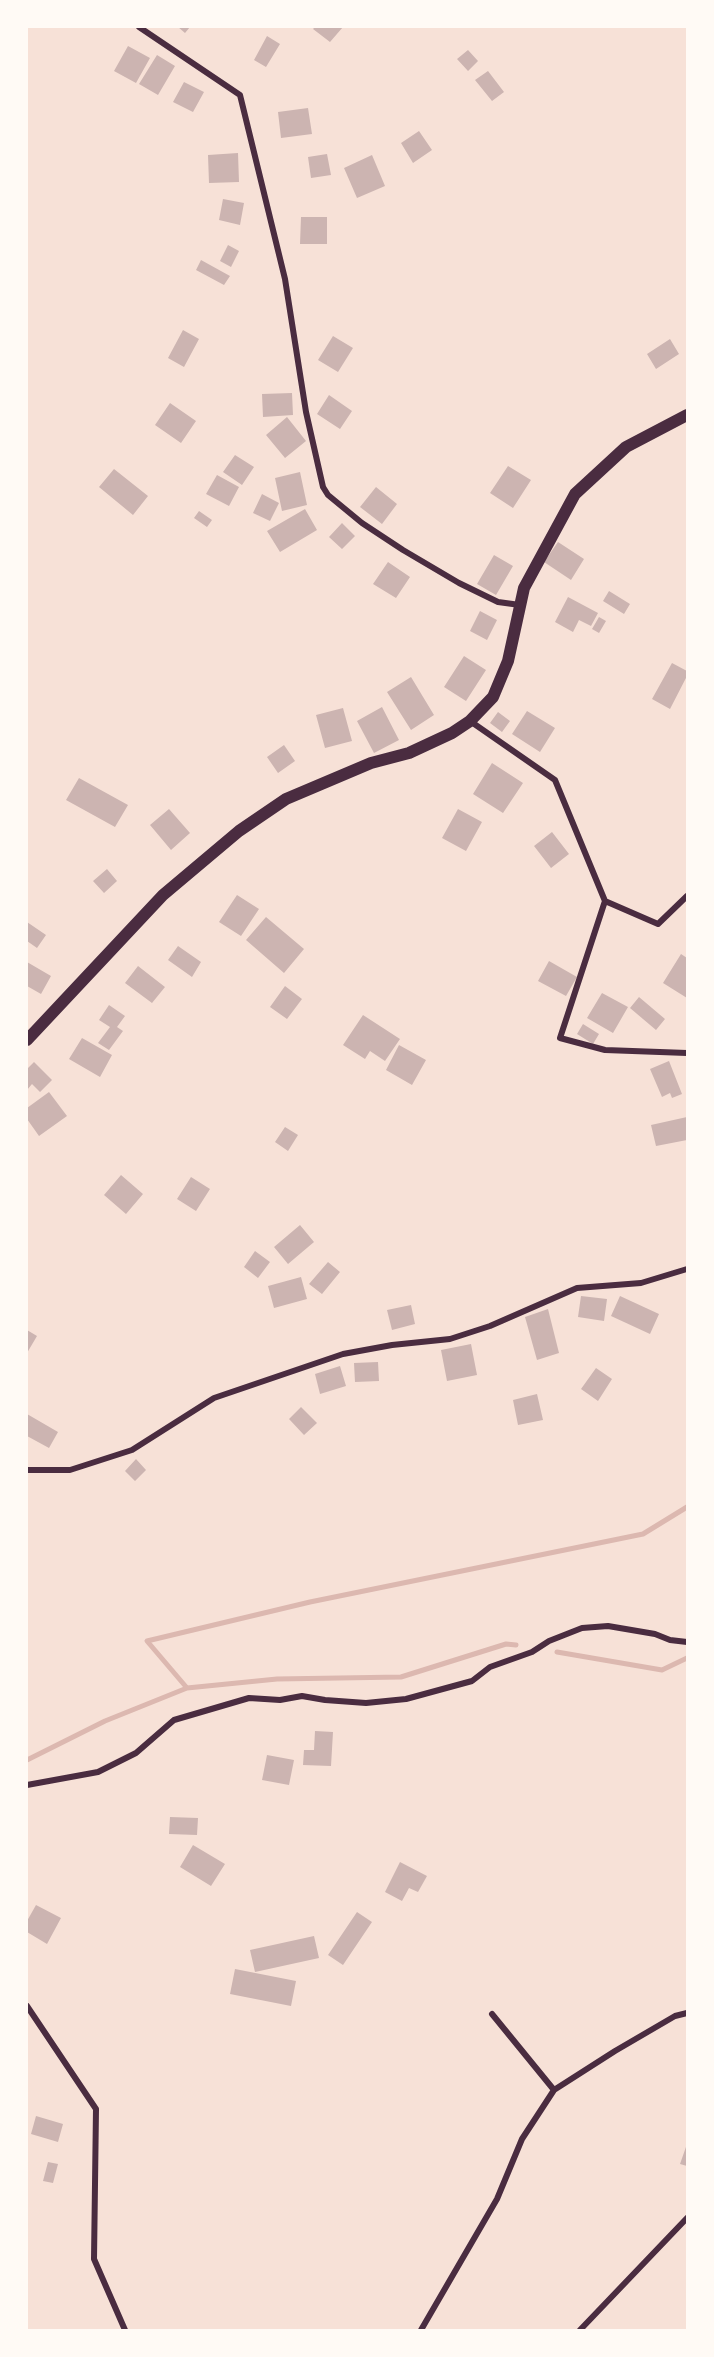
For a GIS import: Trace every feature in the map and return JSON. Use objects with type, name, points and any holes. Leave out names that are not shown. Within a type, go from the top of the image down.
[{"type":"main road","points":[[27,1040],[164,895],[239,831],[286,799],[371,763],[409,753],[452,733],[470,721],[494,697],[508,661],[524,588],[575,494],[626,447],[687,415]]},
{"type":"street","points":[[139,27],[240,95],[285,279],[306,412],[323,487],[328,495],[362,523],[459,583],[498,602],[520,605]]},
{"type":"street","points":[[470,721],[555,780],[605,901],[560,1038],[605,1050],[687,1053]]},
{"type":"street","points":[[605,901],[658,924],[687,896]]},
{"type":"street","points":[[27,1470],[70,1470],[132,1450],[214,1398],[343,1354],[392,1345],[450,1339],[489,1326],[577,1288],[641,1283],[687,1269]]},
{"type":"street","points":[[27,1785],[98,1772],[136,1754],[174,1720],[249,1698],[280,1700],[302,1696],[325,1701],[366,1703],[406,1699],[472,1681],[490,1666],[532,1652],[549,1641],[582,1628],[608,1626],[687,1642]]},
{"type":"street","points":[[27,2006],[96,2109],[94,2259],[125,2330]]},
{"type":"street","points":[[421,2330],[497,2199],[522,2139],[554,2090],[675,2016],[687,2013]]},
{"type":"street","points":[[492,2014],[554,2090]]},
{"type":"street","points":[[580,2330],[687,2218]]},
{"type":"building","points":[[178,27],[190,27],[185,33]]},
{"type":"building","points":[[315,27],[343,27],[330,42],[313,29]]},
{"type":"building","points":[[267,36],[280,44],[266,67],[254,60]]},
{"type":"building","points":[[128,46],[150,58],[136,83],[114,71]]},
{"type":"building","points":[[468,50],[478,61],[468,71],[457,59]]},
{"type":"building","points":[[157,55],[175,66],[158,95],[139,84]]},
{"type":"building","points":[[488,71],[504,92],[492,101],[475,80]]},
{"type":"building","points":[[184,82],[204,92],[193,112],[173,102]]},
{"type":"building","points":[[308,108],[312,134],[281,138],[278,112]]},
{"type":"building","points":[[419,131],[432,150],[413,163],[401,143]]},
{"type":"building","points":[[238,153],[239,182],[209,183],[208,155]]},
{"type":"building","points":[[327,154],[331,175],[311,178],[308,157]]},
{"type":"building","points":[[372,155],[385,186],[357,198],[344,168]]},
{"type":"building","points":[[223,199],[244,203],[240,225],[219,220]]},
{"type":"building","points":[[301,217],[327,217],[327,244],[300,244]]},
{"type":"building","points":[[228,245],[239,251],[231,267],[220,261]]},
{"type":"building","points":[[201,260],[230,276],[224,285],[196,270]]},
{"type":"building","points":[[183,330],[199,339],[184,367],[168,358]]},
{"type":"building","points":[[333,336],[353,348],[338,372],[318,360]]},
{"type":"building","points":[[670,339],[679,354],[656,369],[647,354]]},
{"type":"building","points":[[292,393],[293,415],[263,417],[262,394]]},
{"type":"building","points":[[329,395],[352,411],[340,429],[317,414]]},
{"type":"building","points":[[170,403],[196,421],[181,443],[155,425]]},
{"type":"building","points":[[287,417],[306,441],[285,458],[266,435]]},
{"type":"building","points":[[235,455],[254,467],[242,485],[223,472]]},
{"type":"building","points":[[508,466],[531,480],[513,508],[490,493]]},
{"type":"building","points":[[114,469],[148,496],[133,515],[99,487]]},
{"type":"building","points":[[300,472],[307,505],[282,511],[275,478]]},
{"type":"building","points":[[217,475],[239,487],[229,506],[206,494]]},
{"type":"building","points":[[376,487],[397,504],[382,524],[360,507]]},
{"type":"building","points":[[262,494],[279,503],[270,521],[253,513]]},
{"type":"building","points":[[305,509],[317,530],[280,552],[267,531]]},
{"type":"building","points":[[199,511],[212,520],[207,527],[194,518]]},
{"type":"building","points":[[342,523],[355,536],[342,549],[329,537]]},
{"type":"building","points":[[558,542],[584,559],[571,580],[544,562]]},
{"type":"building","points":[[494,555],[513,566],[496,595],[477,584]]},
{"type":"building","points":[[388,562],[410,577],[396,598],[373,584]]},
{"type":"building","points":[[609,591],[630,604],[624,614],[603,601]]},
{"type":"building","points":[[568,597],[598,613],[591,626],[579,620],[573,632],[555,622]]},
{"type":"building","points":[[480,611],[497,620],[487,640],[470,631]]},
{"type":"building","points":[[599,617],[606,621],[599,633],[592,629]]},
{"type":"building","points":[[464,656],[486,670],[466,701],[444,687]]},
{"type":"building","points":[[672,663],[687,671],[687,676],[670,709],[652,699]]},
{"type":"building","points":[[411,677],[434,715],[411,730],[387,692]]},
{"type":"building","points":[[382,707],[399,740],[374,753],[357,721]]},
{"type":"building","points":[[343,708],[352,741],[325,748],[316,715]]},
{"type":"building","points":[[527,711],[555,728],[540,752],[512,734]]},
{"type":"building","points":[[498,712],[510,721],[502,732],[490,723]]},
{"type":"building","points":[[284,745],[295,761],[278,773],[267,757]]},
{"type":"building","points":[[492,763],[523,783],[503,813],[473,794]]},
{"type":"building","points":[[79,778],[128,805],[115,827],[66,800]]},
{"type":"building","points":[[169,809],[190,833],[171,850],[150,825]]},
{"type":"building","points":[[458,809],[482,822],[466,851],[442,838]]},
{"type":"building","points":[[552,832],[569,854],[551,868],[534,846]]},
{"type":"building","points":[[107,869],[117,881],[104,893],[93,881]]},
{"type":"building","points":[[237,895],[259,909],[241,936],[219,922]]},
{"type":"building","points":[[266,917],[304,949],[284,973],[246,940]]},
{"type":"building","points":[[27,922],[46,935],[37,948],[27,941]]},
{"type":"building","points":[[178,946],[201,962],[192,977],[168,960]]},
{"type":"building","points":[[681,954],[687,958],[687,998],[663,983]]},
{"type":"building","points":[[549,961],[577,977],[566,996],[538,981]]},
{"type":"building","points":[[27,962],[51,976],[41,994],[27,986]]},
{"type":"building","points":[[138,966],[165,987],[152,1003],[125,983]]},
{"type":"building","points":[[285,986],[302,999],[287,1019],[270,1007]]},
{"type":"building","points":[[602,993],[628,1007],[613,1033],[587,1018]]},
{"type":"building","points":[[639,997],[665,1019],[656,1030],[630,1008]]},
{"type":"building","points":[[109,1005],[125,1016],[117,1027],[123,1031],[109,1050],[98,1043],[110,1027],[99,1020]]},
{"type":"building","points":[[363,1015],[400,1039],[385,1061],[370,1051],[365,1059],[343,1045]]},
{"type":"building","points":[[583,1024],[599,1034],[593,1044],[577,1034]]},
{"type":"building","points":[[82,1038],[112,1055],[100,1077],[69,1059]]},
{"type":"building","points":[[399,1045],[426,1060],[412,1085],[386,1070]]},
{"type":"building","points":[[669,1061],[682,1094],[672,1098],[670,1093],[662,1097],[650,1069]]},
{"type":"building","points":[[34,1062],[52,1080],[40,1092],[32,1084],[27,1090],[27,1069]]},
{"type":"building","points":[[49,1092],[67,1116],[39,1136],[27,1119],[27,1108]]},
{"type":"building","points":[[687,1117],[687,1140],[656,1146],[651,1125]]},
{"type":"building","points":[[285,1127],[298,1135],[288,1151],[275,1142]]},
{"type":"building","points":[[121,1175],[143,1194],[126,1214],[104,1195]]},
{"type":"building","points":[[191,1177],[210,1189],[196,1211],[177,1199]]},
{"type":"building","points":[[300,1225],[314,1242],[288,1264],[274,1247]]},
{"type":"building","points":[[255,1251],[270,1262],[258,1278],[244,1267]]},
{"type":"building","points":[[328,1262],[340,1272],[322,1294],[309,1284]]},
{"type":"building","points":[[301,1277],[307,1299],[274,1308],[268,1286]]},
{"type":"building","points":[[581,1296],[607,1299],[604,1321],[578,1317]]},
{"type":"building","points":[[620,1296],[659,1314],[650,1334],[611,1316]]},
{"type":"building","points":[[411,1305],[415,1324],[392,1330],[387,1310]]},
{"type":"building","points":[[548,1309],[559,1353],[537,1360],[525,1317]]},
{"type":"building","points":[[27,1330],[37,1336],[27,1353]]},
{"type":"building","points":[[471,1344],[477,1375],[447,1381],[441,1350]]},
{"type":"building","points":[[378,1362],[379,1381],[355,1382],[354,1363]]},
{"type":"building","points":[[340,1366],[346,1386],[320,1394],[315,1374]]},
{"type":"building","points":[[596,1368],[612,1379],[598,1401],[581,1389]]},
{"type":"building","points":[[537,1394],[543,1420],[518,1425],[513,1400]]},
{"type":"building","points":[[301,1407],[317,1423],[304,1435],[289,1419]]},
{"type":"building","points":[[27,1414],[58,1432],[49,1448],[27,1436]]},
{"type":"building","points":[[136,1459],[146,1470],[135,1481],[125,1471]]},
{"type":"building","points":[[315,1731],[333,1732],[331,1766],[303,1765],[304,1750],[314,1750]]},
{"type":"building","points":[[267,1755],[294,1760],[289,1785],[262,1780]]},
{"type":"building","points":[[170,1817],[198,1818],[197,1835],[169,1834]]},
{"type":"building","points":[[193,1845],[225,1864],[211,1886],[180,1867]]},
{"type":"building","points":[[400,1862],[427,1876],[418,1892],[409,1888],[402,1901],[385,1892]]},
{"type":"building","points":[[36,1905],[61,1918],[47,1944],[27,1932],[27,1921]]},
{"type":"building","points":[[357,1912],[372,1922],[343,1965],[328,1955]]},
{"type":"building","points":[[314,1936],[319,1958],[255,1972],[250,1950]]},
{"type":"building","points":[[235,1969],[296,1981],[291,2006],[230,1994]]},
{"type":"building","points":[[36,2116],[63,2124],[58,2142],[31,2134]]},
{"type":"building","points":[[687,2144],[687,2166],[680,2164]]},
{"type":"building","points":[[48,2162],[58,2164],[53,2183],[43,2181]]},
{"type":"waterway","points":[[27,1760],[105,1721],[187,1688],[147,1641],[310,1602],[643,1534],[687,1507]]},
{"type":"waterway","points":[[187,1688],[277,1679],[401,1677],[506,1644],[516,1645]]},
{"type":"waterway","points":[[557,1652],[662,1670],[687,1658]]}]
